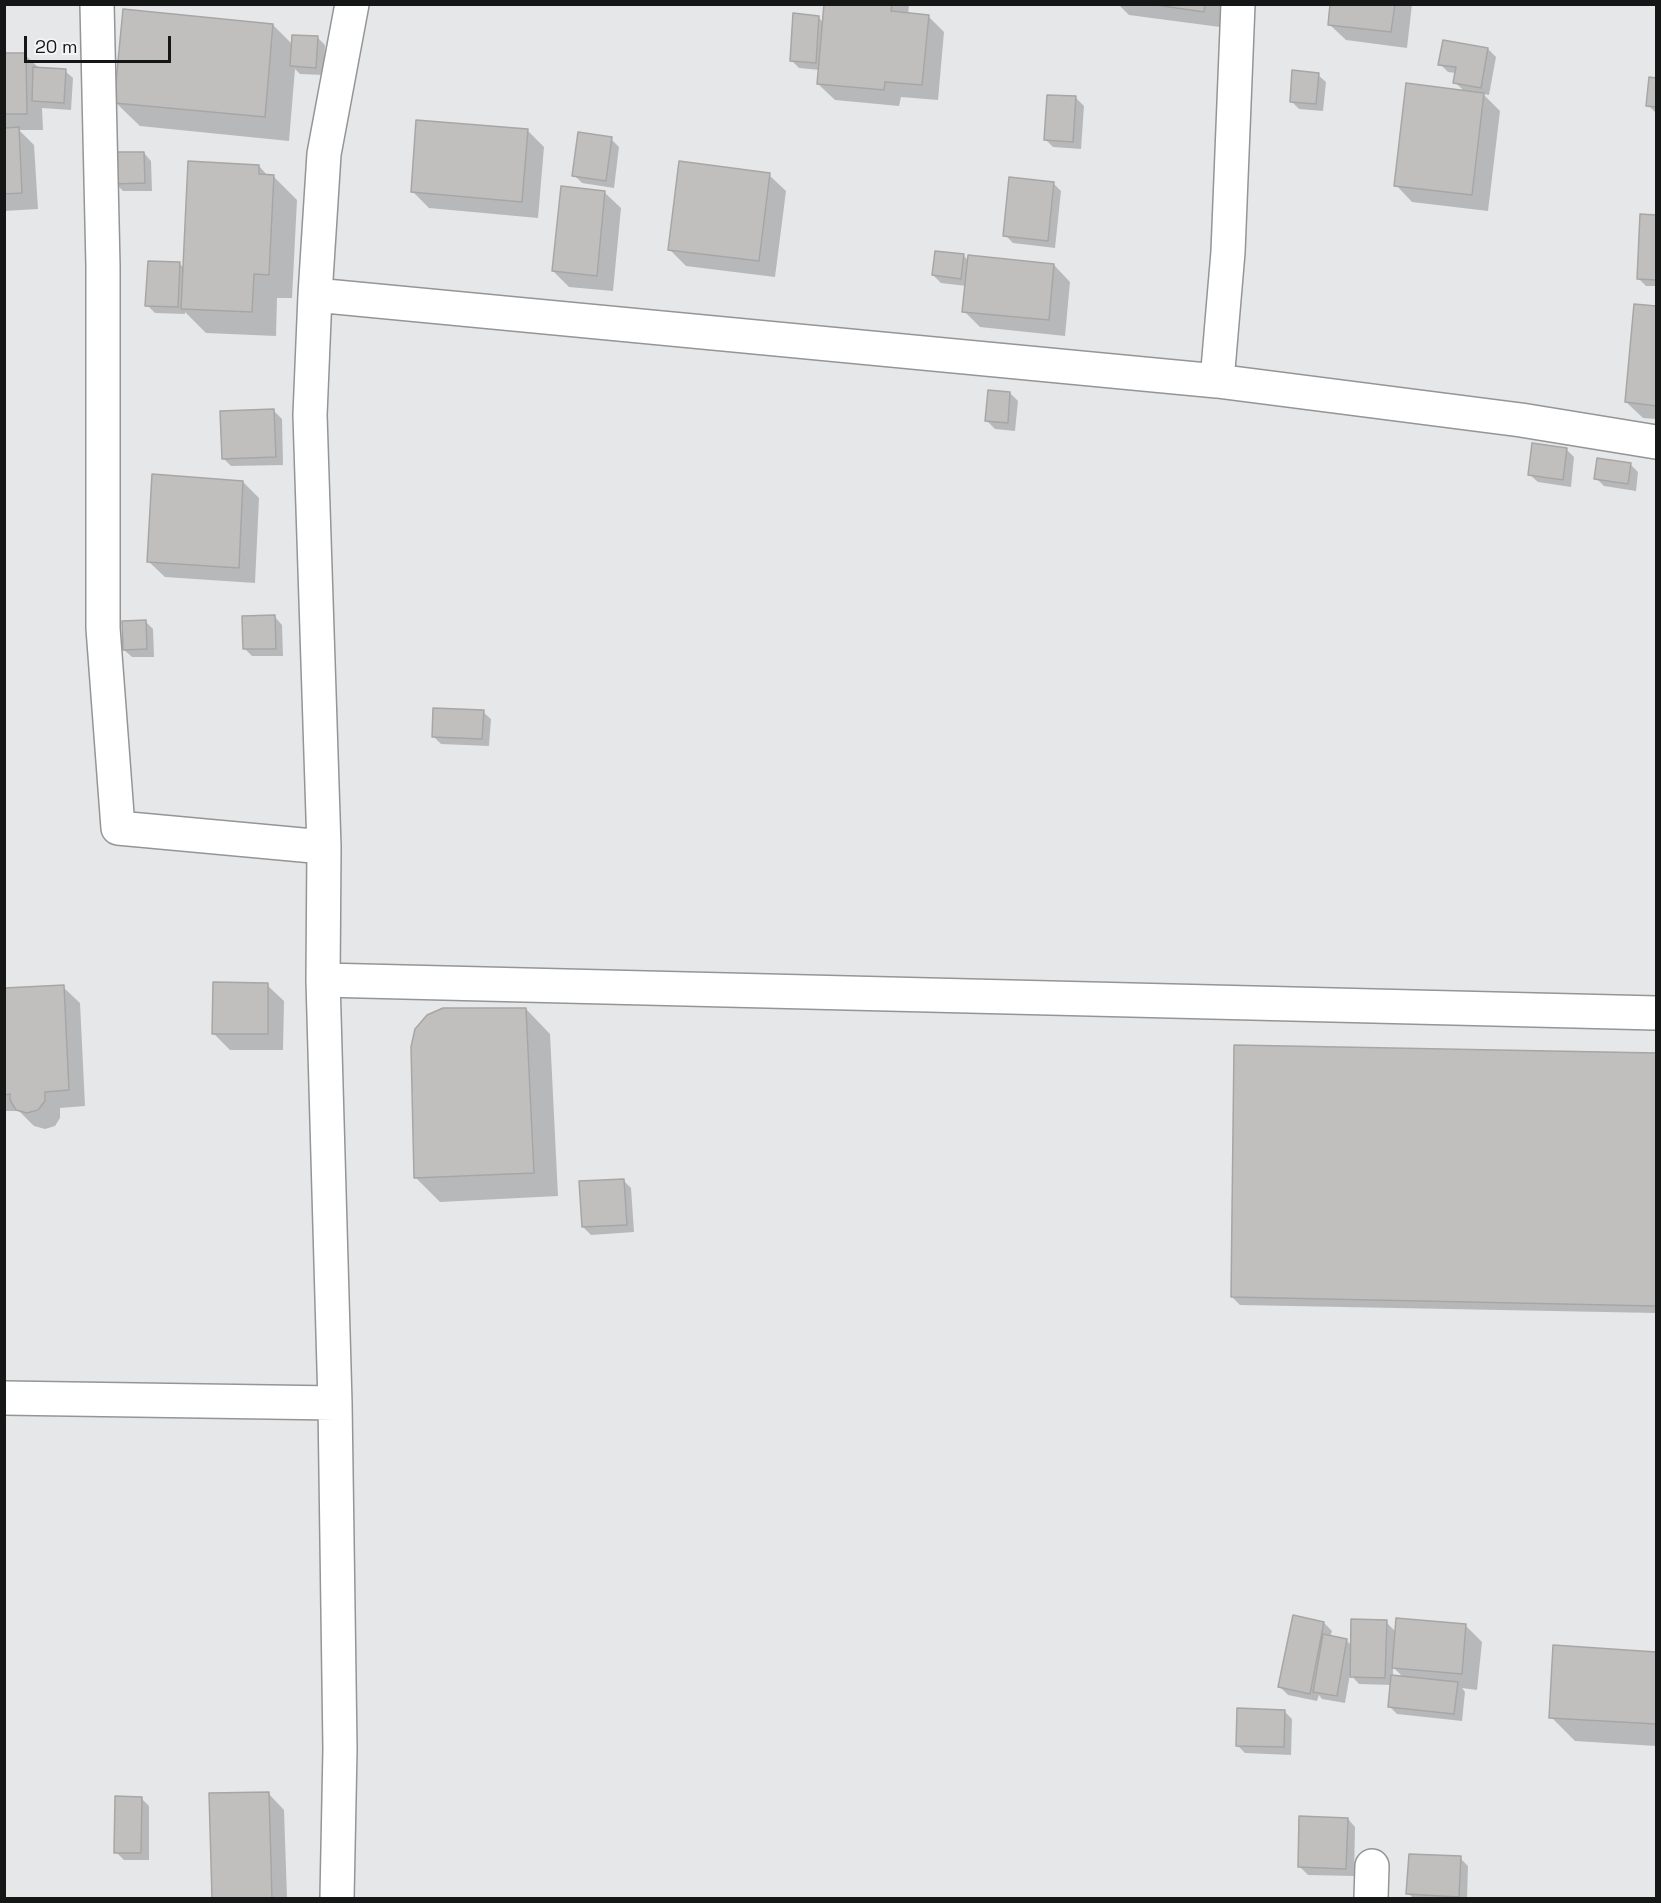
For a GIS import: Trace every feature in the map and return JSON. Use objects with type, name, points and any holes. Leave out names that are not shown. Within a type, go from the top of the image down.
[{"type":"street","points":[[97,4],[103,266],[102,628],[118,828],[324,847]]},
{"type":"street","points":[[337,1899],[340,1749],[335,1403],[323,980],[324,847],[310,415],[324,154],[352,4]]},
{"type":"street","points":[[1217,381],[1228,252],[1238,4]]},
{"type":"street","points":[[315,295],[1217,381],[1521,420],[1656,442]]},
{"type":"street","points":[[323,980],[1656,1013]]},
{"type":"street","points":[[4,1398],[335,1403]]},
{"type":"street","points":[[1371,1899],[1372,1866]]},
{"type":"building","points":[[824,4],[892,4],[891,11],[929,15],[922,85],[885,82],[884,90],[817,84]]},
{"type":"building","points":[[1149,4],[1205,4],[1204,12]]},
{"type":"building","points":[[1330,4],[1395,4],[1391,32],[1328,25]]},
{"type":"building","points":[[123,9],[273,24],[265,117],[114,103]]},
{"type":"building","points":[[793,13],[819,16],[816,63],[790,61]]},
{"type":"building","points":[[292,35],[318,36],[316,68],[290,66]]},
{"type":"building","points":[[1443,40],[1488,48],[1481,88],[1453,83],[1456,67],[1438,65]]},
{"type":"building","points":[[4,53],[26,53],[27,114],[4,114]]},
{"type":"building","points":[[33,67],[66,69],[64,103],[32,101]]},
{"type":"building","points":[[1292,70],[1319,73],[1316,104],[1290,102]]},
{"type":"building","points":[[1649,77],[1656,78],[1656,107],[1646,106]]},
{"type":"building","points":[[1406,83],[1484,93],[1472,195],[1394,186]]},
{"type":"building","points":[[1047,95],[1076,96],[1073,142],[1044,140]]},
{"type":"building","points":[[416,120],[528,129],[522,202],[411,192]]},
{"type":"building","points":[[19,127],[22,193],[4,194],[4,128]]},
{"type":"building","points":[[578,132],[612,137],[606,181],[572,176]]},
{"type":"building","points":[[113,152],[144,152],[145,183],[114,184]]},
{"type":"building","points":[[188,161],[259,165],[259,174],[274,175],[269,275],[254,274],[252,312],[181,309]]},
{"type":"building","points":[[679,161],[770,173],[759,261],[668,250]]},
{"type":"building","points":[[1009,177],[1054,182],[1048,241],[1003,236]]},
{"type":"building","points":[[561,186],[605,191],[597,276],[552,271]]},
{"type":"building","points":[[1640,214],[1656,215],[1656,280],[1637,279]]},
{"type":"building","points":[[935,251],[964,254],[961,279],[932,275]]},
{"type":"building","points":[[968,255],[1054,264],[1049,320],[962,312]]},
{"type":"building","points":[[148,261],[180,262],[178,307],[145,306]]},
{"type":"building","points":[[1634,304],[1656,306],[1656,406],[1625,402]]},
{"type":"building","points":[[988,390],[1010,392],[1008,423],[985,421]]},
{"type":"building","points":[[274,409],[276,457],[222,459],[220,411]]},
{"type":"building","points":[[1532,443],[1567,448],[1563,480],[1528,475]]},
{"type":"building","points":[[1597,458],[1631,463],[1628,484],[1594,479]]},
{"type":"building","points":[[152,474],[243,481],[239,568],[147,562]]},
{"type":"building","points":[[275,615],[276,649],[243,649],[242,616]]},
{"type":"building","points":[[146,620],[147,649],[123,650],[122,621]]},
{"type":"building","points":[[433,708],[484,710],[482,739],[432,737]]},
{"type":"building","points":[[213,982],[268,983],[268,1034],[212,1034]]},
{"type":"building","points":[[64,985],[69,1090],[45,1092],[45,1101],[38,1110],[27,1113],[16,1110],[10,1100],[10,1094],[4,1095],[4,988]]},
{"type":"building","points":[[443,1008],[526,1008],[534,1173],[414,1178],[411,1047],[415,1029],[427,1015]]},
{"type":"building","points":[[1234,1045],[1656,1053],[1656,1306],[1231,1297]]},
{"type":"building","points":[[624,1179],[627,1225],[582,1227],[579,1181]]},
{"type":"building","points":[[1293,1615],[1324,1622],[1310,1694],[1278,1687]]},
{"type":"building","points":[[1396,1618],[1466,1624],[1462,1674],[1392,1668]]},
{"type":"building","points":[[1351,1619],[1387,1620],[1385,1678],[1350,1677]]},
{"type":"building","points":[[1323,1634],[1347,1639],[1337,1696],[1313,1692]]},
{"type":"building","points":[[1553,1645],[1656,1652],[1656,1724],[1549,1718]]},
{"type":"building","points":[[1391,1675],[1458,1682],[1454,1714],[1388,1707]]},
{"type":"building","points":[[1237,1708],[1285,1710],[1284,1747],[1236,1746]]},
{"type":"building","points":[[269,1792],[272,1898],[212,1898],[209,1793]]},
{"type":"building","points":[[115,1796],[142,1797],[141,1853],[114,1853]]},
{"type":"building","points":[[1299,1816],[1348,1818],[1346,1869],[1298,1867]]},
{"type":"building","points":[[1409,1854],[1461,1856],[1459,1897],[1406,1894]]}]
